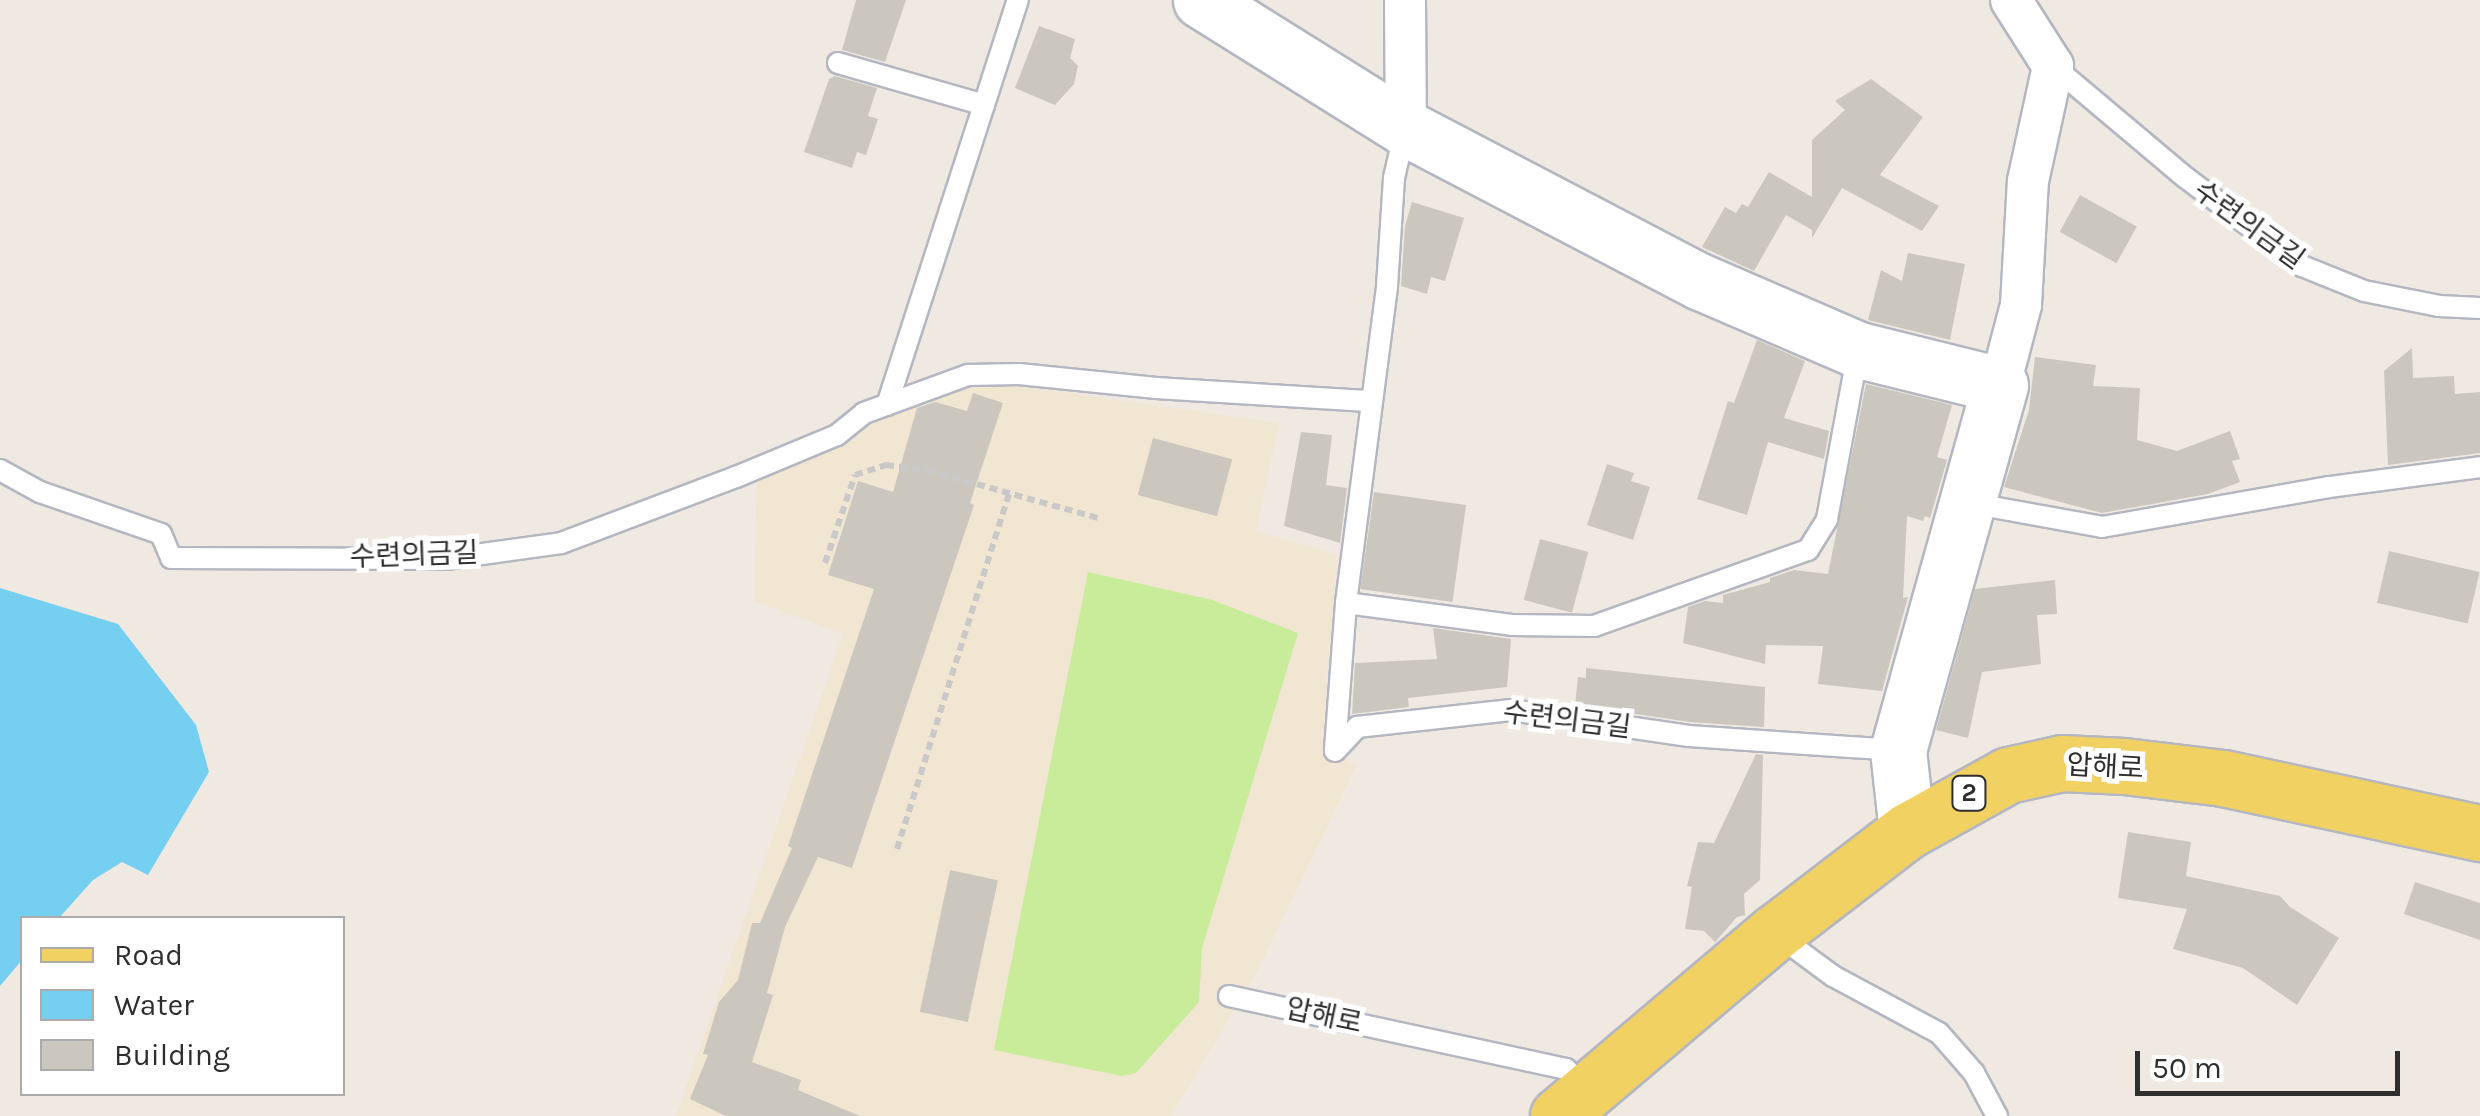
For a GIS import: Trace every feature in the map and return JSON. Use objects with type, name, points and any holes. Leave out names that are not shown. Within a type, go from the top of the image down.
[{"type":"main road","name":"압해로","points":[[1572,1103],[1774,933],[1907,831],[2008,776],[2062,763],[2223,778],[2480,834]]},
{"type":"street","points":[[1200,0],[1406,128],[1702,282],[1858,350],[2000,386]]},
{"type":"street","points":[[1405,0],[1406,128]]},
{"type":"street","name":"수련의금길","points":[[2011,0],[2053,66]]},
{"type":"street","points":[[1907,831],[1898,750],[2021,305],[2028,181],[2053,66]]},
{"type":"lane","points":[[887,405],[1018,0]]},
{"type":"lane","points":[[838,64],[984,105]]},
{"type":"lane","name":"수련의금길","points":[[2053,66],[2185,178],[2302,266],[2364,292],[2439,306],[2480,308]]},
{"type":"lane","name":"수련의금길","points":[[1406,128],[1394,178],[1388,287],[1346,603],[1335,751],[1357,726],[1511,710],[1689,736],[1898,750]]},
{"type":"lane","points":[[1346,603],[1512,625],[1594,626],[1808,550],[1827,520],[1858,350]]},
{"type":"lane","name":"수련의금길","points":[[0,470],[40,492],[162,534],[171,558],[446,559],[560,542],[837,435],[864,413],[968,375],[1019,374],[1156,388],[1370,401]]},
{"type":"lane","points":[[1968,502],[2102,527],[2328,487],[2480,467]]},
{"type":"lane","points":[[1774,933],[1833,976],[1939,1033],[1974,1072],[1998,1116]]},
{"type":"lane","name":"압해로","points":[[1229,996],[1566,1068],[1572,1103]]},
{"type":"path","points":[[824,563],[855,474],[866,469],[886,466],[927,470],[1101,519]]},
{"type":"path","points":[[897,849],[1008,493]]},
{"type":"shaded area","points":[[942,379],[992,382],[1279,423],[1256,531],[1337,555],[1322,743],[1356,766],[1258,970],[1171,1116],[676,1116],[843,634],[754,601],[757,473]]},
{"type":"green space","points":[[1088,572],[1212,600],[1298,633],[1202,948],[1199,1002],[1136,1073],[1122,1076],[994,1050]]},
{"type":"water","points":[[0,588],[118,624],[196,725],[209,772],[148,875],[122,862],[93,880],[61,916],[20,916],[20,962],[0,986]]},
{"type":"building","points":[[856,0],[906,0],[885,62],[842,50]]},
{"type":"building","points":[[1039,26],[1075,39],[1070,58],[1078,66],[1074,84],[1055,105],[1015,88]]},
{"type":"building","points":[[835,76],[877,88],[868,116],[878,119],[866,155],[857,152],[852,168],[804,152],[829,79]]},
{"type":"building","points":[[1871,79],[1923,117],[1880,175],[1939,206],[1922,231],[1842,188],[1812,238],[1812,230],[1786,215],[1754,271],[1702,247],[1725,207],[1736,213],[1742,204],[1748,207],[1769,172],[1812,197],[1812,140],[1845,110],[1835,101]]},
{"type":"building","points":[[2080,195],[2137,227],[2116,263],[2060,232]]},
{"type":"building","points":[[1412,202],[1464,218],[1445,281],[1431,277],[1427,294],[1401,286],[1405,226]]},
{"type":"building","points":[[1908,253],[1965,264],[1950,340],[1868,320],[1881,270],[1902,281]]},
{"type":"building","points":[[1757,340],[1805,361],[1784,418],[1829,431],[1824,459],[1768,442],[1747,515],[1697,499],[1728,401],[1734,403]]},
{"type":"building","points":[[2412,348],[2413,378],[2454,376],[2455,394],[2480,392],[2480,453],[2388,465],[2384,371]]},
{"type":"building","points":[[2035,357],[2096,365],[2093,386],[2140,388],[2137,440],[2177,451],[2230,431],[2240,459],[2232,461],[2240,482],[2208,494],[2102,513],[2004,487],[2029,410]]},
{"type":"building","points":[[1866,384],[1952,405],[1937,457],[1947,460],[1930,518],[1925,516],[1923,521],[1907,516],[1903,598],[1908,597],[1882,691],[1818,684],[1823,646],[1766,645],[1765,664],[1683,643],[1688,607],[1705,601],[1723,603],[1723,595],[1770,582],[1770,578],[1794,570],[1828,574]]},
{"type":"building","points":[[973,393],[1003,403],[970,503],[974,505],[852,868],[818,857],[785,927],[767,993],[773,995],[752,1062],[801,1080],[798,1090],[860,1116],[726,1116],[690,1099],[708,1055],[703,1054],[719,1002],[738,980],[752,923],[760,923],[792,848],[788,846],[874,589],[828,575],[858,481],[893,492],[917,408],[935,402],[967,411]]},
{"type":"building","points":[[1301,432],[1332,435],[1326,485],[1347,488],[1340,543],[1284,526]]},
{"type":"building","points":[[1153,438],[1232,459],[1217,516],[1138,495]]},
{"type":"building","points":[[1607,464],[1634,473],[1631,481],[1650,487],[1633,540],[1587,525]]},
{"type":"building","points":[[1374,492],[1466,505],[1452,602],[1360,589]]},
{"type":"building","points":[[1540,539],[1588,552],[1572,613],[1524,600]]},
{"type":"building","points":[[2389,551],[2480,572],[2468,624],[2377,603]]},
{"type":"building","points":[[2055,580],[2057,614],[2037,615],[2041,664],[1982,672],[1968,738],[1936,730],[1975,589]]},
{"type":"building","points":[[1433,628],[1511,639],[1507,687],[1408,698],[1409,707],[1352,714],[1355,663],[1437,659]]},
{"type":"building","points":[[1586,668],[1765,687],[1764,727],[1690,722],[1575,705],[1578,677],[1586,678]]},
{"type":"building","points":[[1756,754],[1763,755],[1760,880],[1744,894],[1745,915],[1737,917],[1715,942],[1704,931],[1685,929],[1692,887],[1687,886],[1698,842],[1714,843]]},
{"type":"building","points":[[2128,832],[2191,842],[2186,876],[2280,896],[2290,907],[2339,938],[2297,1005],[2243,968],[2173,949],[2187,909],[2118,898]]},
{"type":"building","points":[[950,870],[998,880],[968,1022],[920,1012]]},
{"type":"building","points":[[2415,882],[2480,903],[2480,940],[2404,914]]}]
